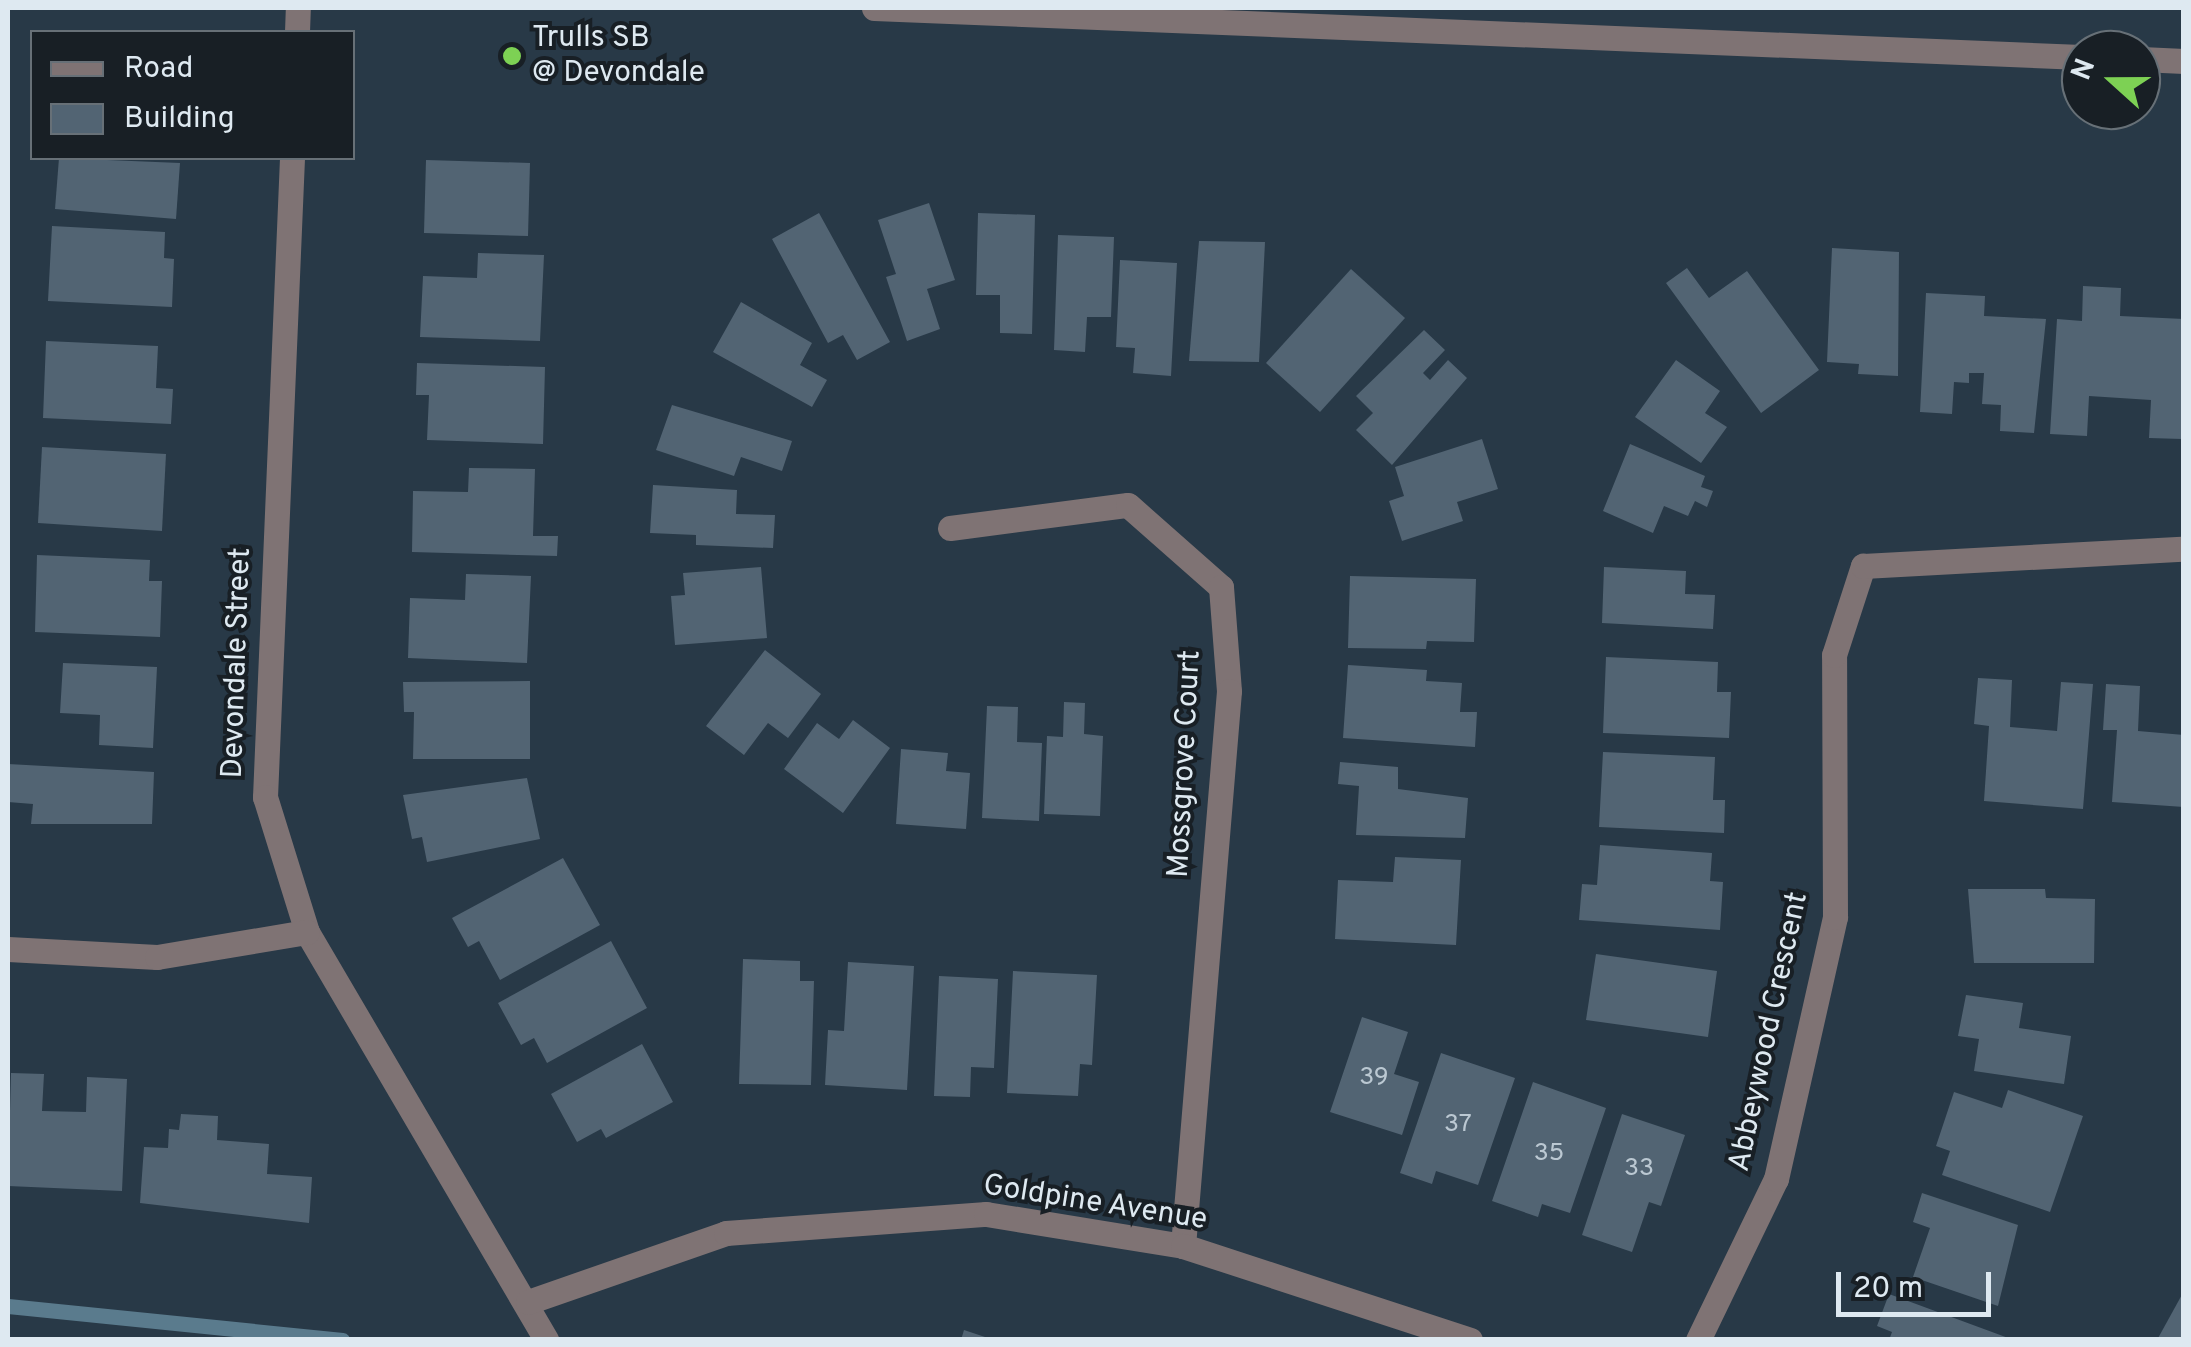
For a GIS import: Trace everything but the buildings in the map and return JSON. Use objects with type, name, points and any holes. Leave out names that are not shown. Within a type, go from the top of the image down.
[{"type":"street","points":[[874,8],[2061,56]]},
{"type":"street","name":"Devondale Street","points":[[292,160],[265,797],[307,932],[528,1302],[546,1340]]},
{"type":"street","name":"Mossgrove Court","points":[[950,528],[1128,506],[1221,587],[1228,691],[1183,1246]]},
{"type":"street","name":"Abbeywood Crescent","points":[[1698,1340],[1776,1179],[1834,917],[1834,655],[1863,566],[2182,548]]},
{"type":"street","points":[[8,948],[156,957],[307,932]]},
{"type":"street","name":"Goldpine Avenue","points":[[528,1302],[726,1233],[986,1214],[1183,1246],[1470,1340]]},
{"type":"waterway","points":[[8,1306],[342,1340]]},
{"type":"place","name":"Trulls SB @ Devondale","points":[[512,56]]}]
